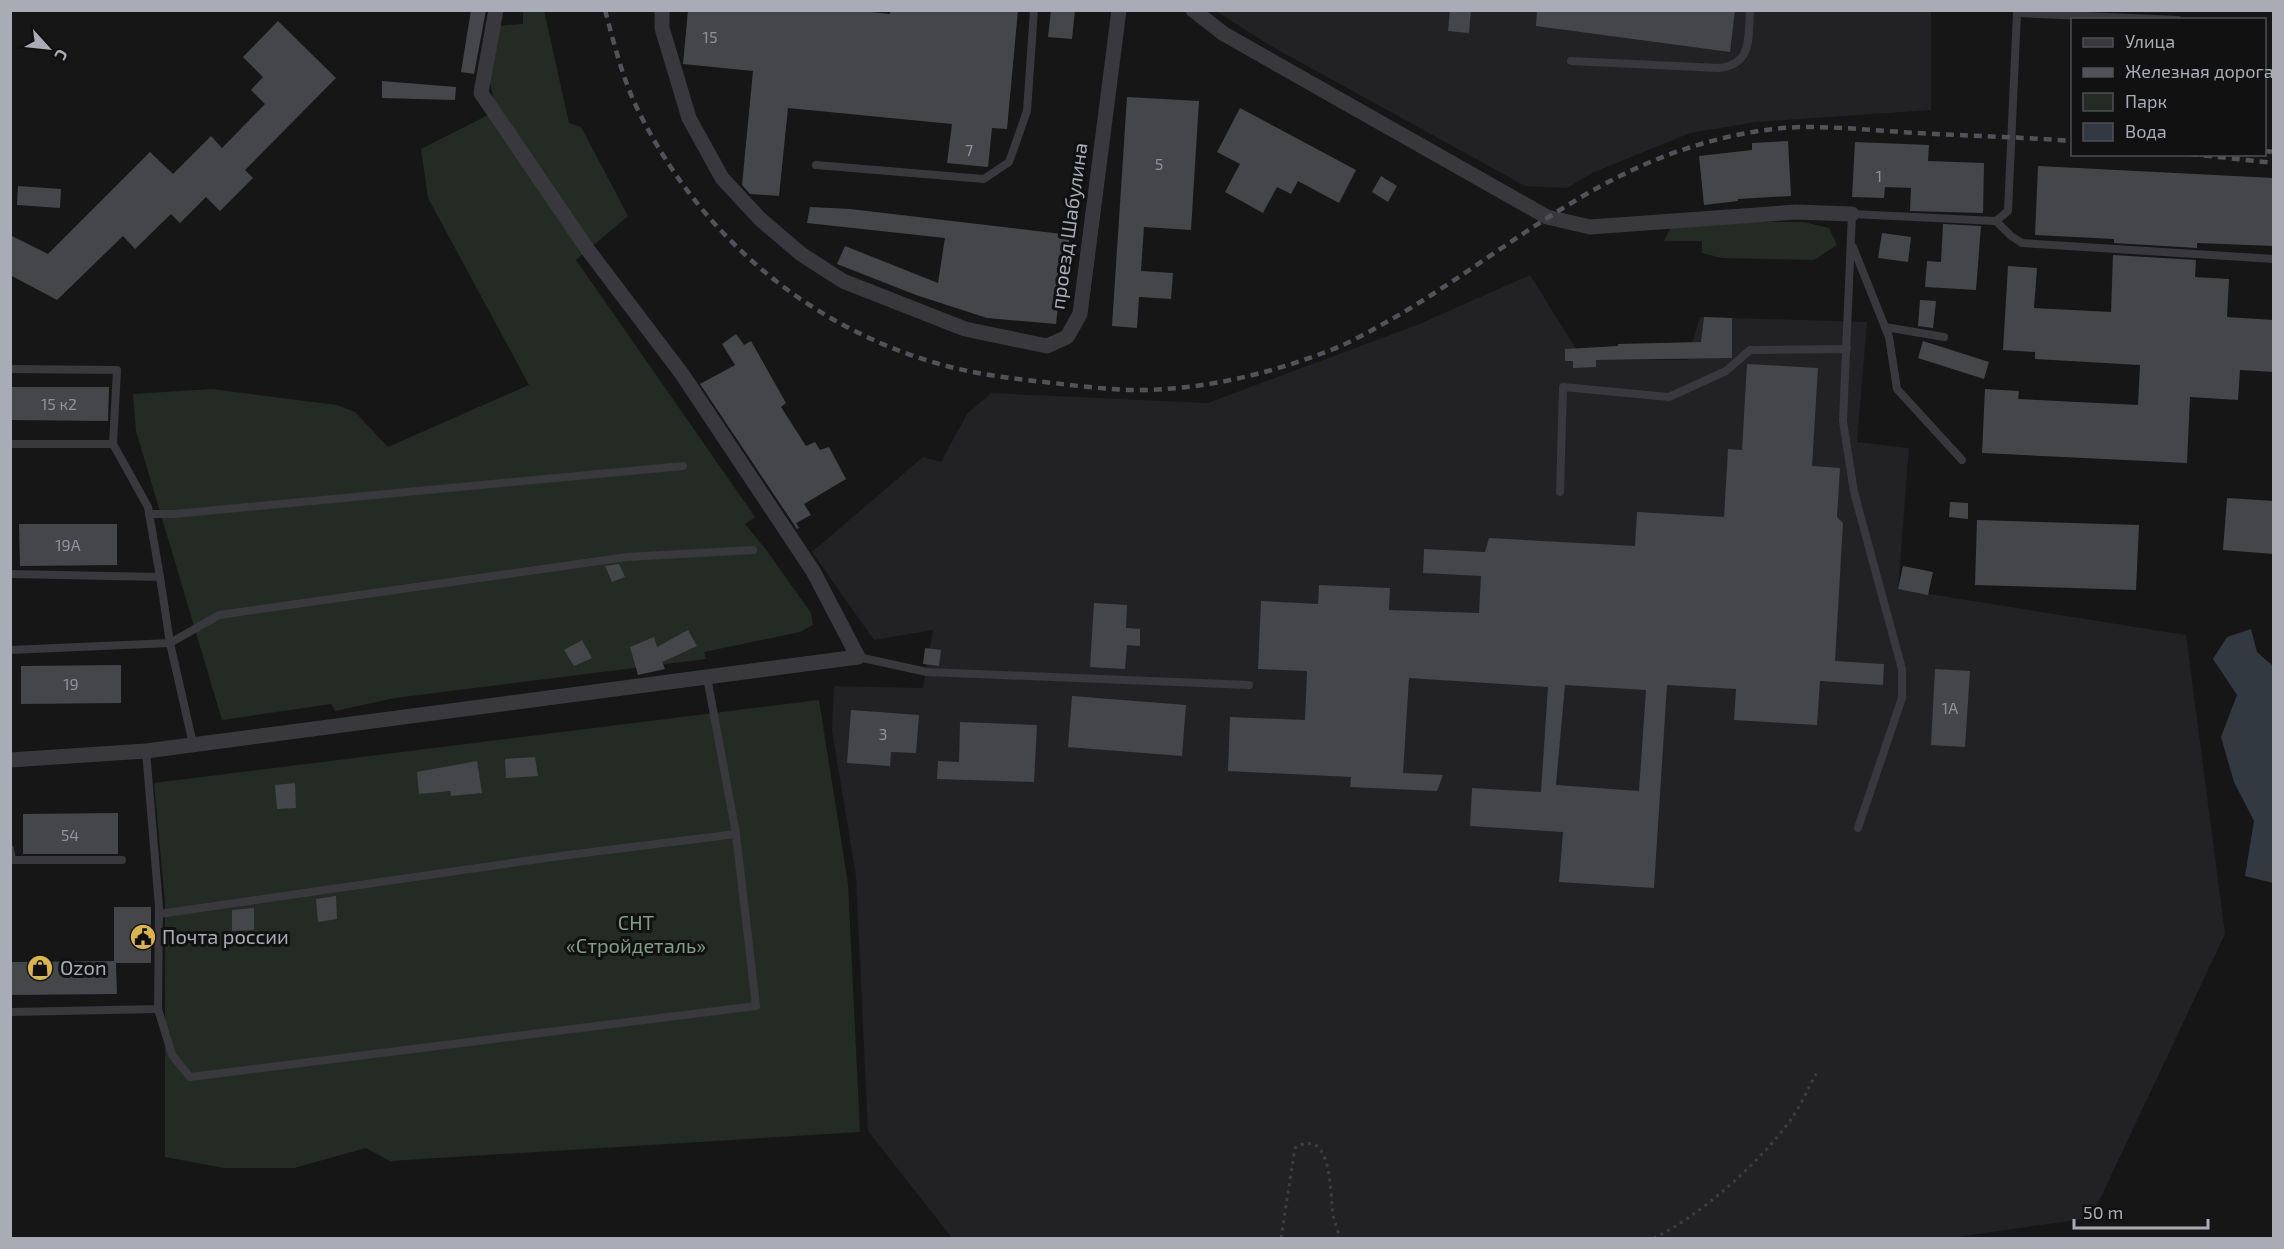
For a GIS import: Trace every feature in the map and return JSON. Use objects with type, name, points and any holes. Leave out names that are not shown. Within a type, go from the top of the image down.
[{"type":"street","points":[[10,760],[146,751],[858,657],[813,571],[682,374],[588,250],[482,93],[496,10]]},
{"type":"street","name":"проезд Шабулина","points":[[662,10],[662,28],[689,118],[722,178],[760,219],[801,254],[843,280],[965,329],[1047,346],[1067,337],[1080,314],[1119,10]]},
{"type":"street","points":[[1193,10],[1224,34],[1547,218],[1590,227],[1796,212],[1852,214]]},
{"type":"lane","points":[[816,165],[984,178],[1009,162],[1027,111],[1035,10]]},
{"type":"lane","points":[[1571,61],[1718,68],[1732,66],[1742,59],[1748,44],[1750,10]]},
{"type":"lane","points":[[1996,221],[2008,211],[2017,13],[2132,18]]},
{"type":"lane","points":[[1858,828],[1902,698],[1902,669],[1854,492],[1844,421],[1852,214],[1996,221],[2022,243],[2274,259]]},
{"type":"lane","points":[[1851,243],[1889,337],[1897,389],[1962,460]]},
{"type":"lane","points":[[1885,327],[1944,337]]},
{"type":"lane","points":[[1560,492],[1563,387],[1669,397],[1726,370],[1750,350],[1846,349]]},
{"type":"lane","points":[[10,369],[117,370],[113,444],[148,507],[170,644],[193,744]]},
{"type":"lane","points":[[10,444],[113,444]]},
{"type":"lane","points":[[149,514],[174,514],[683,466]]},
{"type":"lane","points":[[10,650],[170,644],[219,615],[627,557],[753,550]]},
{"type":"lane","points":[[10,574],[160,577]]},
{"type":"lane","points":[[858,657],[927,672],[1249,685]]},
{"type":"lane","points":[[146,751],[159,914],[158,1009],[172,1055],[190,1077],[756,1006],[736,834],[707,677]]},
{"type":"lane","points":[[159,914],[560,856],[736,834]]},
{"type":"lane","points":[[10,849],[12,860],[122,860]]},
{"type":"lane","points":[[10,1012],[158,1009]]},
{"type":"path","points":[[1654,1239],[1669,1231],[1717,1195],[1763,1154],[1791,1121],[1815,1074]]},
{"type":"path","points":[[1281,1239],[1295,1148],[1302,1143],[1312,1144],[1324,1152],[1340,1239]]},
{"type":"shaded area","points":[[1216,11],[1931,11],[1931,110],[1756,122],[1690,133],[1592,173],[1567,188],[1525,186],[1269,45]]},
{"type":"shaded area","points":[[1530,275],[1583,360],[1687,360],[1700,317],[1867,322],[1857,442],[1909,448],[1898,589],[2186,635],[2225,934],[2091,1218],[1950,1238],[952,1238],[868,1131],[856,876],[832,731],[834,686],[923,688],[933,630],[874,640],[812,552],[923,457],[941,462],[967,414],[991,393],[1208,403],[1417,325]]},
{"type":"green space","points":[[523,11],[544,11],[569,123],[581,127],[628,216],[576,260],[755,517],[745,524],[811,613],[813,625],[800,632],[704,652],[706,659],[395,698],[335,711],[331,704],[222,720],[136,431],[133,394],[212,389],[337,405],[355,412],[388,447],[529,385],[428,198],[421,149],[496,111],[488,72],[496,26],[523,24]]},
{"type":"green space","points":[[1804,222],[1829,228],[1837,245],[1814,260],[1722,258],[1702,253],[1702,241],[1664,241],[1671,227]]},
{"type":"green space","name":"СНТ «Стройдеталь»","points":[[819,700],[848,884],[860,1132],[390,1161],[366,1148],[294,1168],[224,1168],[165,1157],[165,902],[154,783]]},
{"type":"water","points":[[2251,629],[2257,652],[2273,666],[2273,883],[2245,876],[2254,821],[2234,782],[2221,737],[2237,695],[2213,659],[2227,637]]},
{"type":"building","points":[[471,10],[486,10],[474,74],[461,72]]},
{"type":"building","points":[[688,10],[853,10],[890,14],[890,10],[1018,10],[1007,129],[992,128],[988,167],[947,163],[952,124],[788,108],[779,196],[750,194],[742,185],[753,71],[683,64]]},
{"type":"building","points":[[1051,10],[1075,10],[1072,39],[1048,37]]},
{"type":"building","points":[[1450,10],[1471,10],[1469,33],[1448,31]]},
{"type":"building","points":[[1537,10],[1735,10],[1730,52],[1536,26]]},
{"type":"building","points":[[278,21],[336,78],[245,170],[253,178],[220,211],[206,197],[180,223],[171,214],[135,249],[123,236],[57,300],[10,275],[10,235],[48,254],[150,152],[173,174],[211,136],[222,148],[265,104],[251,90],[263,77],[243,57]]},
{"type":"building","points":[[382,81],[456,87],[455,100],[382,98]]},
{"type":"building","points":[[1127,97],[1199,101],[1191,230],[1144,227],[1141,271],[1173,273],[1171,299],[1139,297],[1137,328],[1112,326]]},
{"type":"building","points":[[1240,108],[1356,170],[1339,203],[1298,181],[1291,194],[1277,187],[1263,213],[1225,192],[1240,164],[1217,152]]},
{"type":"building","points":[[1788,141],[1791,196],[1738,199],[1738,201],[1704,205],[1699,156],[1752,150],[1752,143]]},
{"type":"building","points":[[1855,142],[1929,145],[1928,161],[1984,163],[1983,213],[1910,211],[1911,188],[1885,187],[1884,198],[1852,197]]},
{"type":"building","points":[[2038,166],[2274,178],[2274,246],[2197,243],[2197,248],[2114,243],[2114,239],[2035,235]]},
{"type":"building","points":[[1381,176],[1397,186],[1388,202],[1372,192]]},
{"type":"building","points":[[18,186],[61,189],[60,208],[17,205]]},
{"type":"building","points":[[810,207],[850,209],[1070,235],[1066,262],[1063,262],[1056,324],[987,318],[916,295],[837,264],[845,246],[938,283],[945,238],[807,223]]},
{"type":"building","points":[[1943,224],[1981,226],[1976,290],[1925,287],[1927,261],[1941,262]]},
{"type":"building","points":[[1882,233],[1911,237],[1908,262],[1878,258]]},
{"type":"building","points":[[2113,255],[2196,260],[2195,277],[2229,279],[2227,317],[2274,320],[2274,372],[2240,370],[2238,400],[2190,397],[2187,463],[1982,453],[1985,389],[2019,391],[2018,399],[2138,405],[2140,365],[2035,359],[2035,352],[2003,350],[2008,266],[2037,268],[2034,308],[2111,312]]},
{"type":"building","points":[[1920,300],[1936,301],[1933,328],[1918,326]]},
{"type":"building","points":[[1704,317],[1732,318],[1732,358],[1596,360],[1596,367],[1573,368],[1573,361],[1565,361],[1565,349],[1618,346],[1618,344],[1701,342]]},
{"type":"building","points":[[736,334],[744,345],[751,341],[786,403],[781,407],[806,446],[815,442],[820,450],[829,447],[846,479],[804,504],[811,515],[796,523],[799,528],[797,529],[700,384],[735,365],[722,344]]},
{"type":"building","points":[[1923,341],[1989,362],[1984,379],[1918,358]]},
{"type":"building","points":[[1747,364],[1818,368],[1812,466],[1840,468],[1837,517],[1843,523],[1835,661],[1884,664],[1883,685],[1820,681],[1817,725],[1734,720],[1736,689],[1667,685],[1654,888],[1559,882],[1563,832],[1470,826],[1472,788],[1541,792],[1548,687],[1409,678],[1403,773],[1443,775],[1437,791],[1350,787],[1351,777],[1228,771],[1230,717],[1305,720],[1307,671],[1258,669],[1261,601],[1318,604],[1319,585],[1390,588],[1389,610],[1479,613],[1481,576],[1423,573],[1424,549],[1485,552],[1489,538],[1635,546],[1637,512],[1724,517],[1728,449],[1742,450]],"holes":[[[1565,685],[1646,690],[1639,791],[1556,785]]]},
{"type":"building","points":[[10,387],[109,387],[108,421],[10,420]]},
{"type":"building","points":[[2227,498],[2274,501],[2274,554],[2223,550]]},
{"type":"building","points":[[1950,502],[1968,503],[1968,519],[1949,517]]},
{"type":"building","points":[[1977,520],[2139,525],[2136,590],[1975,585]]},
{"type":"building","points":[[19,524],[117,524],[117,565],[20,566]]},
{"type":"building","points":[[619,564],[625,577],[612,582],[605,566]]},
{"type":"building","points":[[1903,566],[1933,572],[1928,595],[1898,589]]},
{"type":"building","points":[[1094,603],[1127,605],[1126,628],[1140,629],[1140,646],[1127,645],[1125,669],[1090,667]]},
{"type":"building","points":[[688,630],[697,646],[662,662],[665,669],[638,675],[630,647],[654,637],[657,647]]},
{"type":"building","points":[[582,640],[592,658],[574,666],[564,650]]},
{"type":"building","points":[[925,648],[941,650],[939,666],[923,664]]},
{"type":"building","points":[[121,665],[121,703],[21,704],[21,666]]},
{"type":"building","points":[[1935,669],[1970,671],[1965,747],[1931,745]]},
{"type":"building","points":[[1072,696],[1186,705],[1182,756],[1068,747]]},
{"type":"building","points":[[851,710],[919,715],[916,753],[891,752],[890,766],[847,763]]},
{"type":"building","points":[[960,722],[1037,725],[1034,782],[937,779],[938,761],[959,762]]},
{"type":"building","points":[[535,757],[538,776],[506,778],[505,759]]},
{"type":"building","points":[[477,761],[482,793],[451,796],[450,791],[419,794],[417,772]]},
{"type":"building","points":[[295,783],[296,808],[277,809],[275,785]]},
{"type":"building","points":[[118,813],[118,854],[23,854],[23,814]]},
{"type":"building","points":[[336,896],[337,919],[318,922],[316,899]]},
{"type":"building","points":[[114,907],[151,907],[151,963],[116,963],[117,994],[10,995],[10,962],[114,961]]},
{"type":"building","points":[[254,908],[254,930],[232,931],[232,910]]},
{"type":"railway","points":[[605,10],[627,84],[662,154],[692,196],[725,235],[762,270],[803,301],[847,327],[894,349],[970,371],[1101,388],[1154,390],[1204,385],[1276,369],[1332,350],[1358,338],[1429,297],[1536,225],[1609,181],[1648,163],[1717,140],[1762,130],[1807,127],[2071,141]]},
{"type":"railway","points":[[2266,151],[2274,152]]},
{"type":"railway","points":[[2209,156],[2274,163]]},
{"type":"place","name":"Почта россии","points":[[143,937]]},
{"type":"place","name":"Ozon","points":[[40,968]]}]
